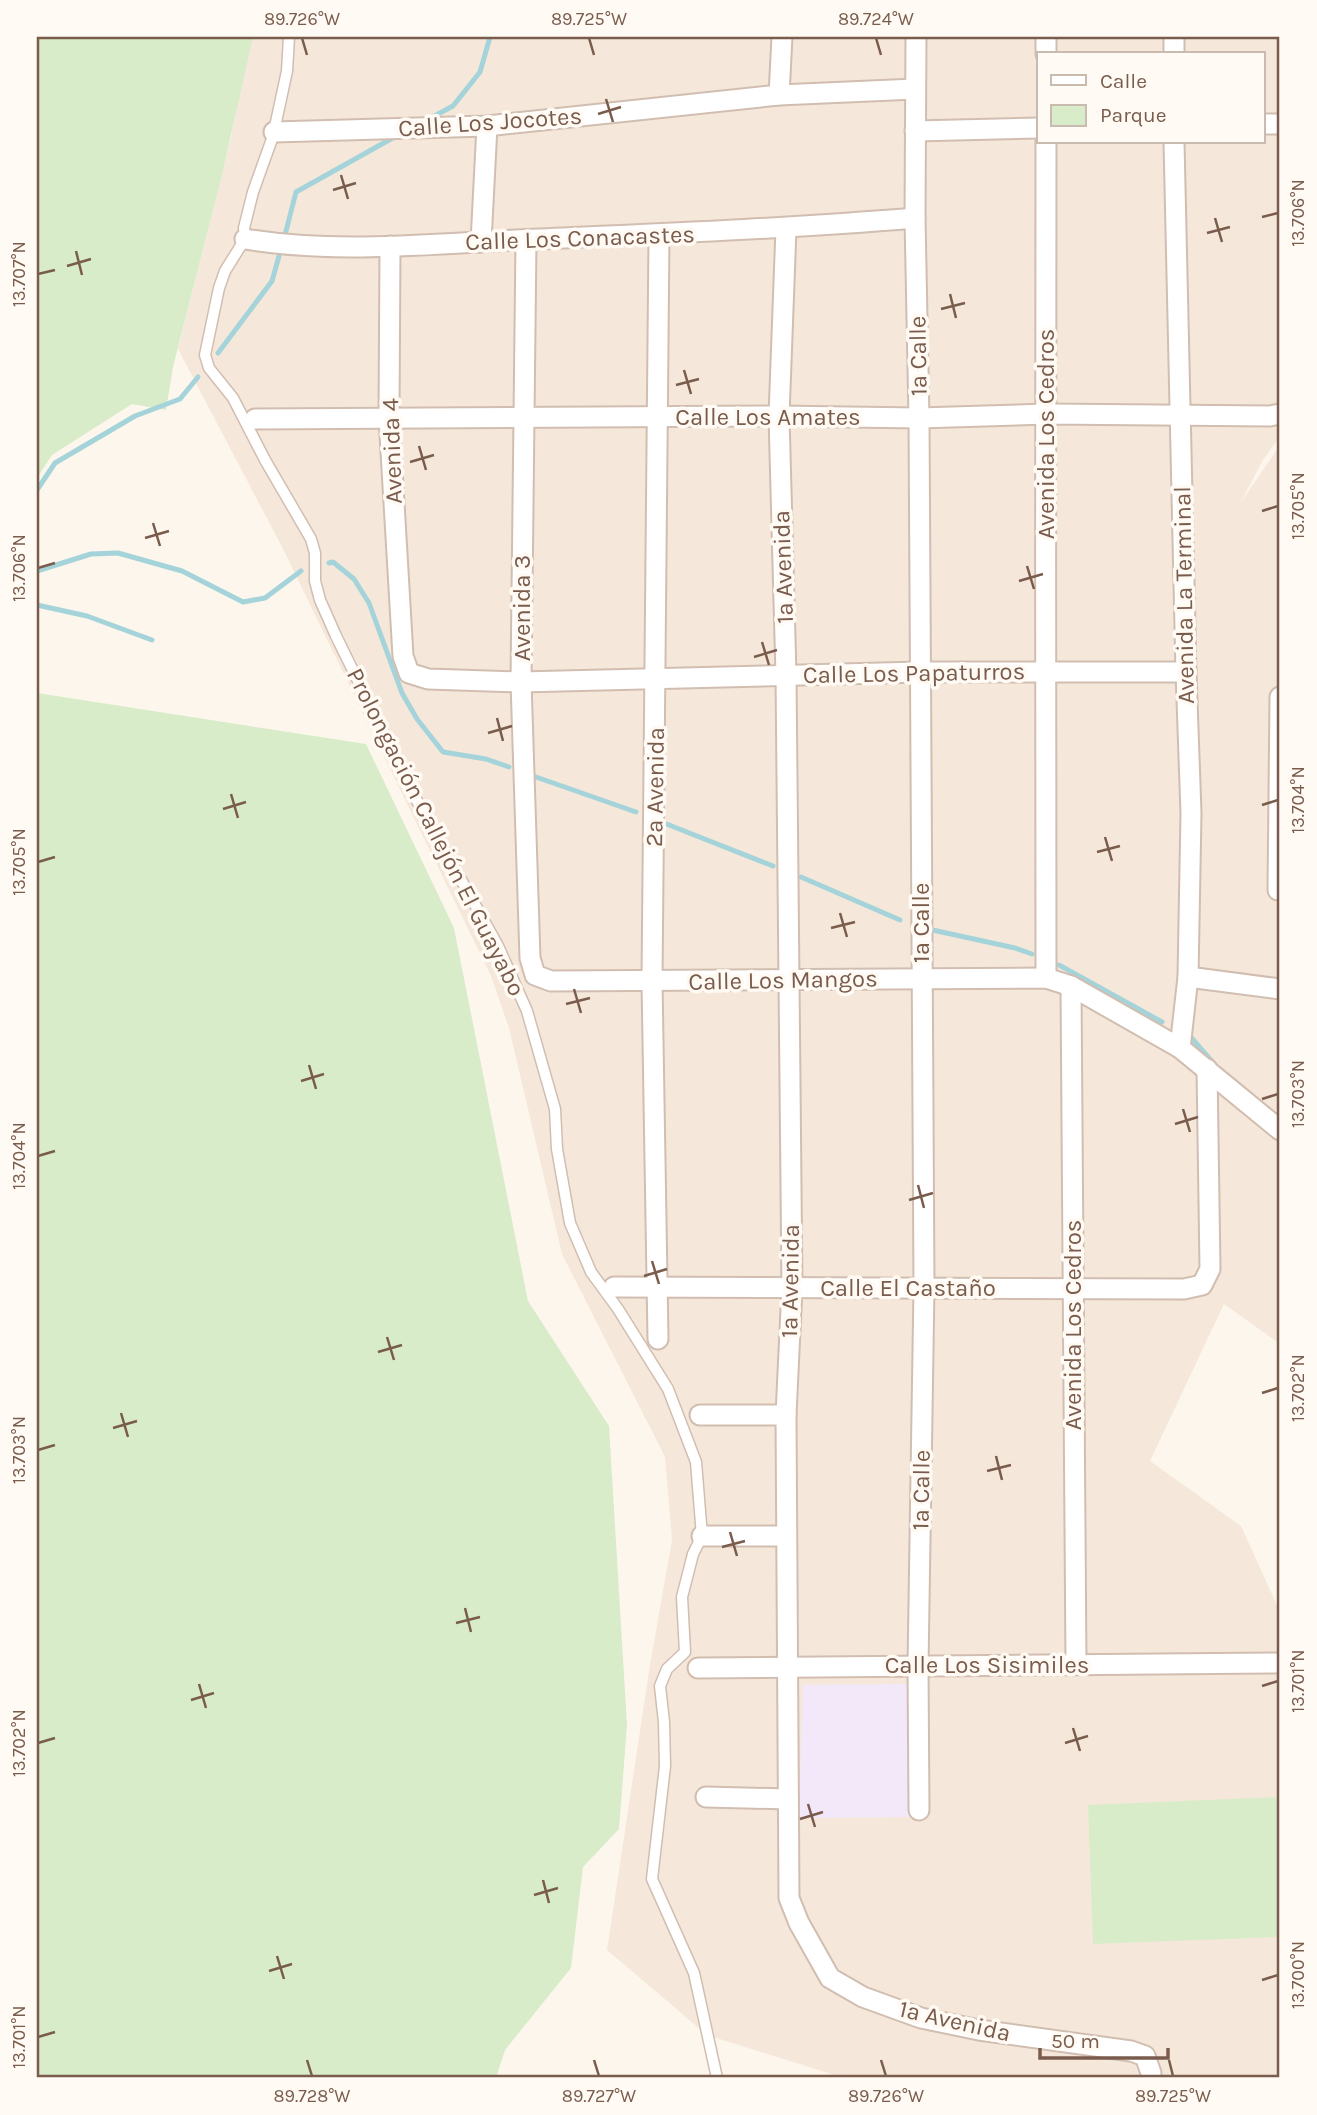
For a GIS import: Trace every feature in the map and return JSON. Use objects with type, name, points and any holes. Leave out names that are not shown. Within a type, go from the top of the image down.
[{"type":"street","points":[[779,95],[782,37]]},
{"type":"street","name":"1a Calle","points":[[916,37],[915,218],[919,418],[924,1287],[918,1666],[919,1810]]},
{"type":"street","name":"Calle Los Jocotes","points":[[274,132],[487,126],[779,95],[915,89]]},
{"type":"street","points":[[481,242],[487,126]]},
{"type":"street","points":[[915,131],[1037,128]]},
{"type":"street","name":"Avenida Los Cedros","points":[[1046,144],[1046,978]]},
{"type":"street","name":"Avenida La Terminal","points":[[1174,144],[1191,813],[1188,977],[1180,1048]]},
{"type":"street","name":"Calle Los Conacastes","points":[[245,240],[284,245],[390,246],[786,229],[915,218]]},
{"type":"street","name":"1a Avenida","points":[[786,229],[779,416],[786,675],[792,1288],[786,1415],[789,1898],[799,1923],[830,1978],[863,1997],[921,2018],[979,2030],[1131,2051],[1145,2056],[1151,2073]]},
{"type":"street","name":"2a Avenida","points":[[657,1339],[652,981],[657,678],[659,235]]},
{"type":"street","name":"Avenida 3","points":[[526,240],[521,682],[530,958],[535,975]]},
{"type":"street","name":"Avenida 4","points":[[390,246],[389,418],[403,656]]},
{"type":"street","name":"Calle Los Amates","points":[[255,419],[779,416],[919,418],[1047,414],[1280,414]]},
{"type":"street","name":"Calle Los Papaturros","points":[[403,656],[409,673],[428,679],[521,682],[920,672],[1186,672]]},
{"type":"street","points":[[1279,890],[1280,697]]},
{"type":"street","name":"Calle Los Mangos","points":[[535,975],[551,981],[1046,978],[1071,986],[1180,1048],[1280,1130]]},
{"type":"street","points":[[1188,977],[1280,989]]},
{"type":"street","name":"Avenida Los Cedros","points":[[1071,986],[1076,1664]]},
{"type":"street","name":"Calle El Castaño","points":[[614,1287],[1184,1289],[1202,1285],[1210,1269],[1207,1069]]},
{"type":"street","points":[[700,1415],[786,1415]]},
{"type":"street","points":[[702,1536],[786,1536]]},
{"type":"street","name":"Calle Los Sisimiles","points":[[698,1668],[1277,1662]]},
{"type":"street","points":[[706,1797],[788,1798]]},
{"type":"lane","name":"Prolongación Callejón El Guayabo","points":[[289,37],[287,71],[274,132],[253,192],[244,228],[245,240],[225,271],[219,288],[205,355],[209,368],[233,398],[311,539],[315,553],[317,591],[331,624],[416,799],[498,946],[527,1011],[555,1109],[557,1149],[569,1223],[592,1272],[668,1389],[696,1462],[702,1536],[693,1554],[682,1597],[685,1652],[667,1670],[660,1686],[665,1766],[652,1879],[694,1973],[717,2078]]},
{"type":"shaded area","points":[[250,37],[1280,37],[1280,436],[1263,460],[1239,505],[1280,445],[1280,1344],[1224,1304],[1150,1461],[1241,1526],[1280,1612],[1280,2078],[844,2078],[707,2035],[607,1950],[650,1665],[672,1540],[665,1457],[562,1254],[509,1028],[491,976],[282,547],[178,349],[231,138]]},
{"type":"shaded area","points":[[909,1684],[910,1817],[799,1818],[803,1685]]},
{"type":"green space","points":[[37,37],[253,37],[222,175],[173,367],[166,410],[132,404],[52,455],[37,478]]},
{"type":"green space","points":[[37,693],[366,744],[454,928],[528,1301],[609,1426],[627,1725],[619,1829],[583,1867],[571,1968],[505,2050],[496,2078],[37,2078]]},
{"type":"green space","points":[[1280,1797],[1280,1937],[1093,1944],[1088,1805]]},
{"type":"waterway","points":[[425,121],[453,106],[480,72],[490,37]]},
{"type":"waterway","points":[[284,239],[296,192],[398,135]]},
{"type":"waterway","points":[[218,353],[272,281],[281,249]]},
{"type":"waterway","points":[[37,490],[55,463],[135,416],[180,399],[198,377]]},
{"type":"waterway","points":[[37,571],[91,554],[118,553],[182,571],[243,602],[265,598],[301,571]]},
{"type":"waterway","points":[[329,563],[333,562],[354,579],[369,603],[402,693],[417,719],[443,752],[486,759],[509,767]]},
{"type":"waterway","points":[[37,605],[87,616],[152,640]]},
{"type":"waterway","points":[[536,777],[636,812]]},
{"type":"waterway","points":[[664,823],[773,866]]},
{"type":"waterway","points":[[801,877],[900,920]]},
{"type":"waterway","points":[[928,929],[1032,954]]},
{"type":"waterway","points":[[1059,965],[1162,1022]]},
{"type":"waterway","points":[[1188,1034],[1216,1066]]}]
